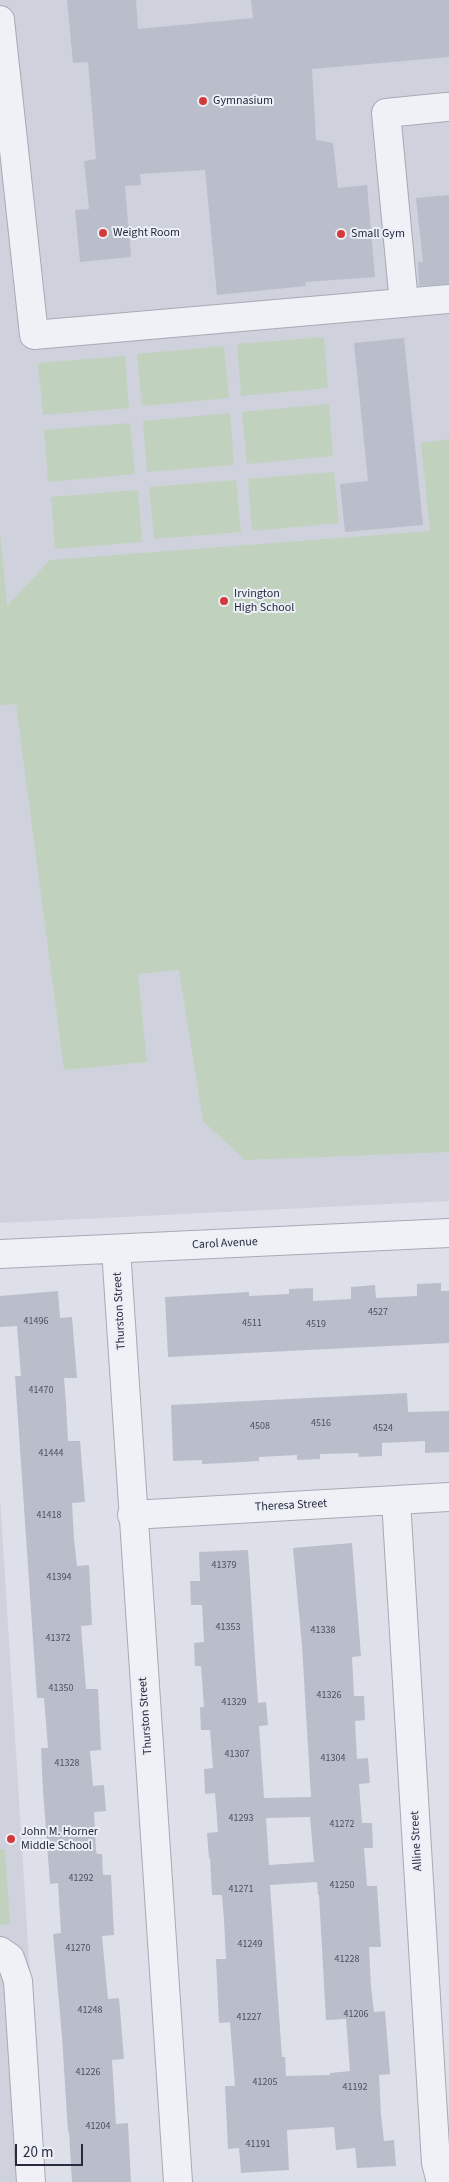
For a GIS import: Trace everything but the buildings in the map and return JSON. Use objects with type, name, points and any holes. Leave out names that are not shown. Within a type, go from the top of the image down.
[{"type":"street","points":[[0,20],[34,335],[449,299]]},
{"type":"street","points":[[404,303],[386,113],[446,107]]},
{"type":"street","name":"Carol Avenue","points":[[0,1254],[449,1232]]},
{"type":"street","name":"Thurston Street","points":[[116,1249],[132,1515],[178,2182]]},
{"type":"street","name":"Theresa Street","points":[[132,1515],[449,1497]]},
{"type":"street","name":"Alline Street","points":[[396,1500],[436,2163],[441,2182]]},
{"type":"street","points":[[0,1951],[10,1958],[18,1981],[31,2182]]},
{"type":"shaded area","name":"Irvington High School","points":[[0,0],[449,0],[449,1201],[0,1223]]},
{"type":"shaded area","name":"John M. Horner Middle School","points":[[0,1497],[43,2182],[0,2182]]},
{"type":"green space","points":[[324,337],[328,388],[241,396],[237,344]]},
{"type":"green space","points":[[224,346],[229,398],[142,406],[137,354]]},
{"type":"green space","points":[[125,356],[129,408],[43,415],[38,363]]},
{"type":"green space","points":[[329,404],[333,456],[247,464],[242,412]]},
{"type":"green space","points":[[230,413],[234,465],[147,472],[143,421]]},
{"type":"green space","points":[[130,423],[135,474],[48,482],[44,430]]},
{"type":"green space","points":[[449,439],[449,1152],[245,1160],[203,1121],[179,970],[138,974],[147,1062],[64,1070],[16,704],[0,705],[0,531],[7,606],[50,560],[430,531],[421,443]]},
{"type":"green space","points":[[334,472],[339,523],[252,531],[248,479]]},
{"type":"green space","points":[[236,480],[241,532],[154,539],[149,487]]},
{"type":"green space","points":[[138,490],[142,542],[55,549],[51,497]]},
{"type":"green space","points":[[0,1849],[5,1849],[10,1924],[0,1925]]},
{"type":"place","name":"Gymnasium","points":[[203,101]]},
{"type":"place","name":"Weight Room","points":[[103,233]]},
{"type":"place","name":"Small Gym","points":[[341,234]]},
{"type":"place","name":"Irvington High School","points":[[224,601]]},
{"type":"place","name":"John M. Horner Middle School","points":[[11,1839]]}]
